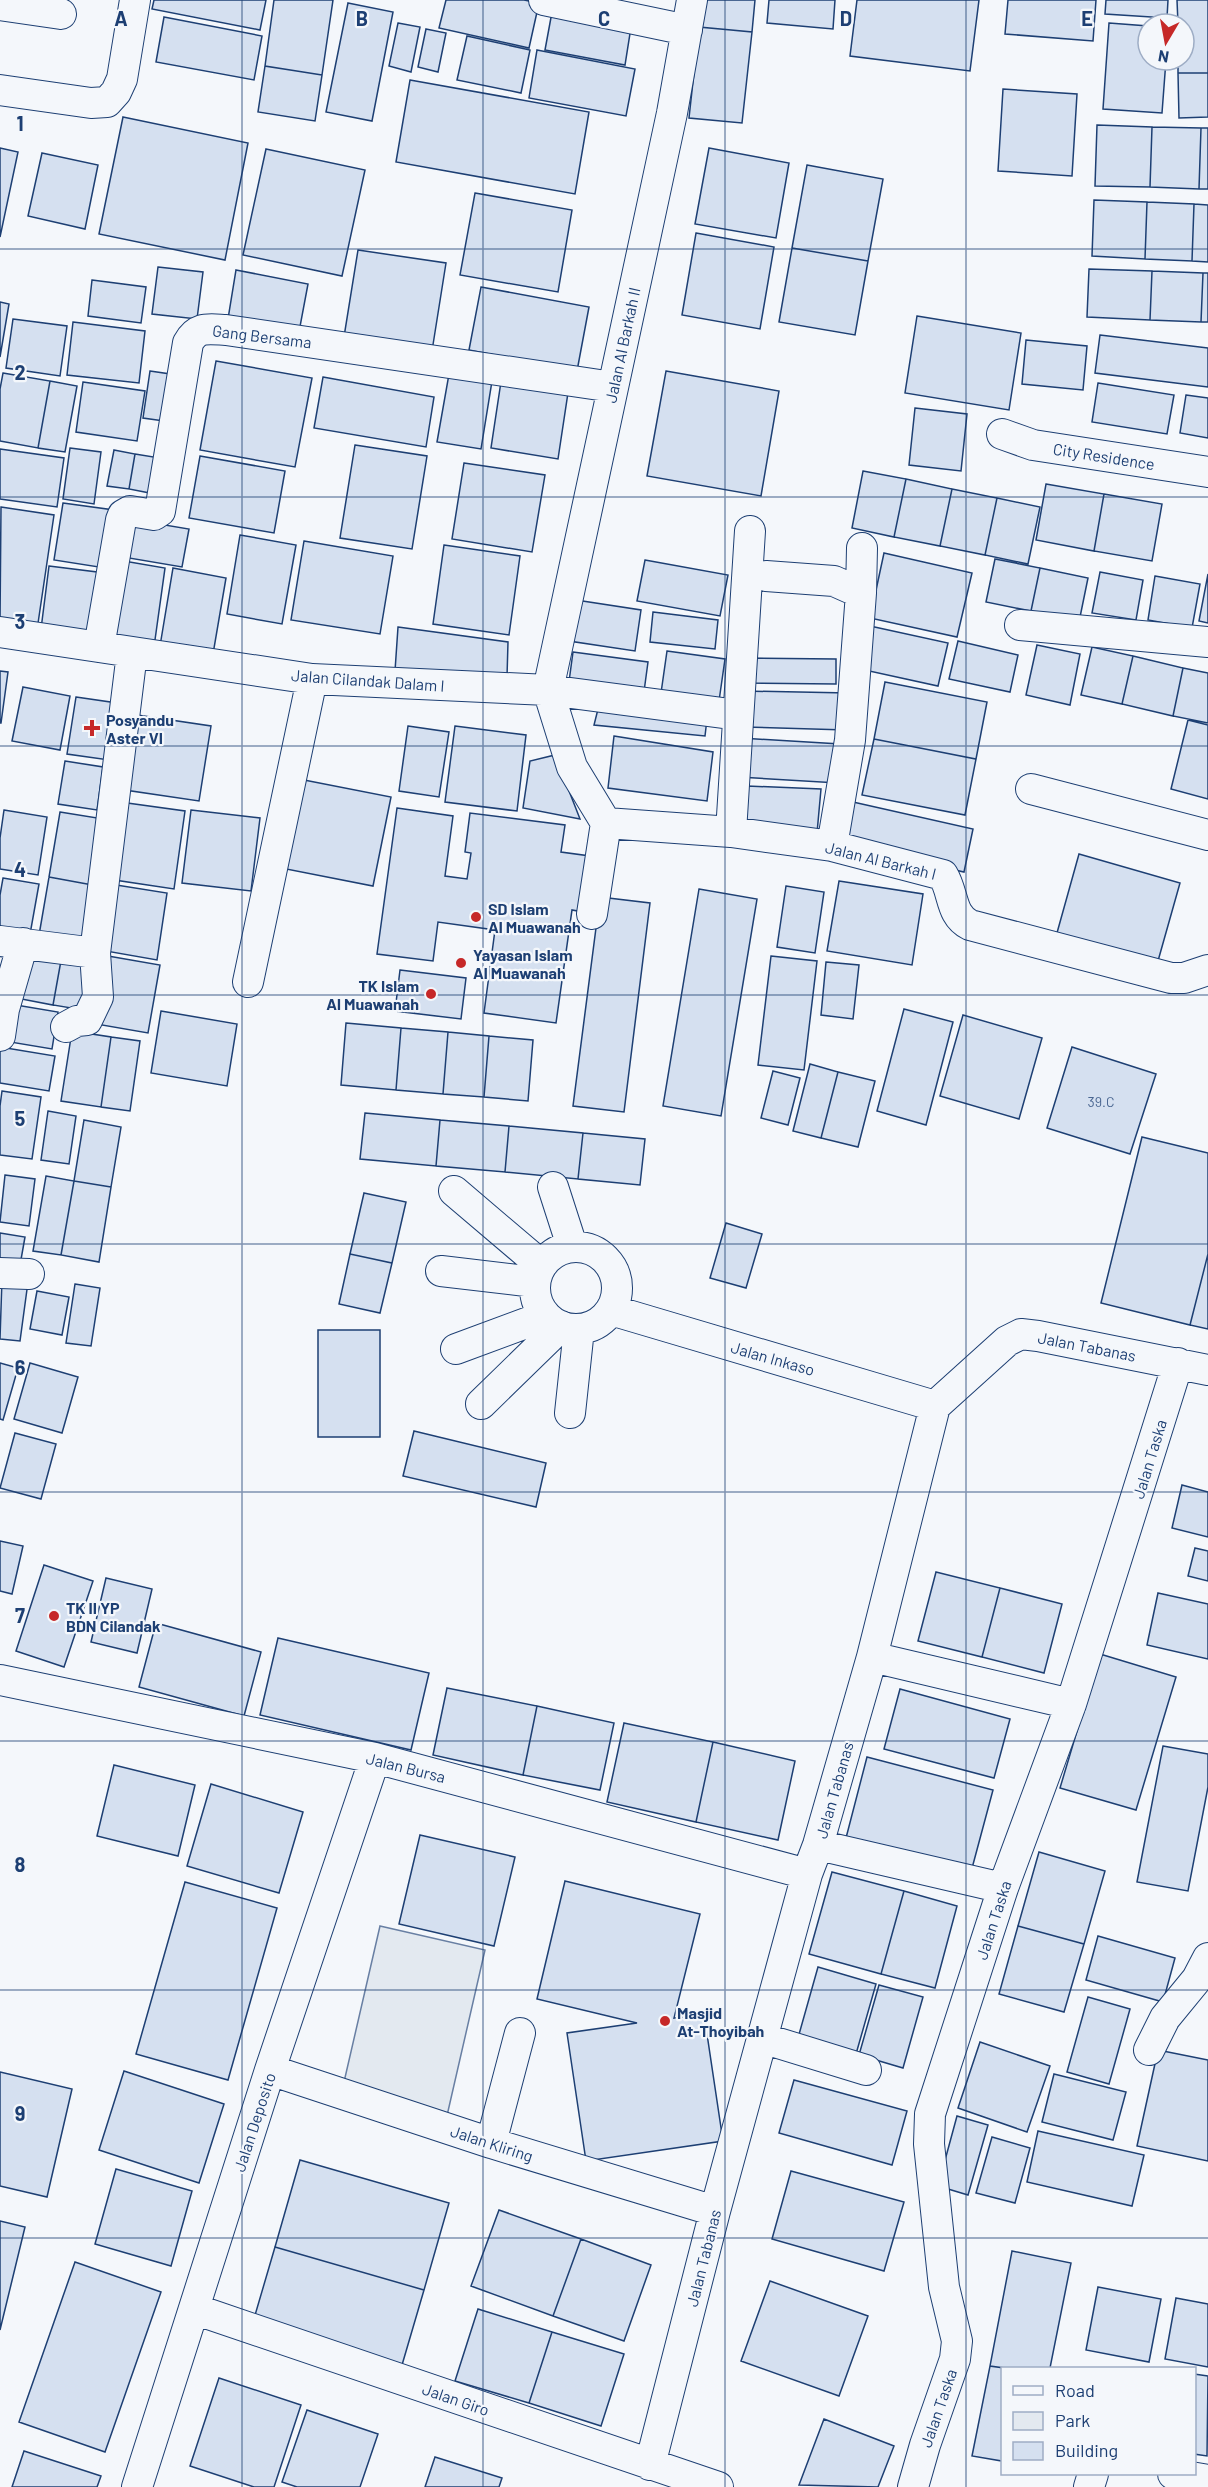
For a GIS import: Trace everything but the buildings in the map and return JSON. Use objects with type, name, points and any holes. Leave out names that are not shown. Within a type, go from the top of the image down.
[{"type":"street","points":[[0,90],[91,103],[107,102],[117,92],[122,79],[135,0]]},
{"type":"street","points":[[544,0],[687,30]]},
{"type":"street","name":"Jalan Al Barkah II","points":[[548,690],[672,113],[692,0]]},
{"type":"street","points":[[0,5],[61,14]]},
{"type":"street","name":"Gang Bersama","points":[[99,647],[123,515],[130,511],[153,515],[160,511],[188,344],[193,333],[201,329],[226,330],[573,379],[613,387]]},
{"type":"street","name":"City Residence","points":[[1002,434],[1033,445],[1208,472]]},
{"type":"street","points":[[730,832],[750,531]]},
{"type":"street","points":[[832,846],[850,740],[861,593],[862,548]]},
{"type":"street","points":[[766,576],[834,581],[861,593]]},
{"type":"street","points":[[1020,625],[1208,642]]},
{"type":"street","name":"Jalan Cilandak Dalam I","points":[[0,632],[312,679],[548,690],[738,715]]},
{"type":"street","points":[[66,1027],[77,1021],[87,1020],[96,1004],[99,990],[95,953],[132,653]]},
{"type":"street","points":[[248,982],[312,679]]},
{"type":"street","points":[[548,690],[572,767],[606,823],[592,914]]},
{"type":"street","points":[[1031,789],[1208,835]]},
{"type":"street","name":"Jalan Al Barkah I","points":[[606,823],[730,832],[832,846],[943,875],[956,913],[961,920],[970,925],[1171,978],[1184,978],[1208,970]]},
{"type":"street","points":[[0,1036],[11,942],[95,953]]},
{"type":"street","points":[[553,1187],[572,1246]]},
{"type":"street","points":[[454,1191],[538,1273]]},
{"type":"street","points":[[456,1349],[562,1324],[597,1323],[610,1310],[617,1293],[615,1275],[606,1259],[590,1249],[572,1246],[554,1252],[538,1273],[536,1300],[562,1324],[570,1413]]},
{"type":"street","points":[[441,1271],[538,1273]]},
{"type":"street","name":"Jalan Inkaso","points":[[610,1310],[935,1406]]},
{"type":"street","points":[[481,1404],[562,1324]]},
{"type":"street","name":"Jalan Tabanas","points":[[650,2465],[715,2211],[807,1874],[818,1845],[872,1657],[935,1406],[1006,1341],[1021,1334],[1038,1335],[1208,1370]]},
{"type":"street","name":"Jalan Taska","points":[[914,2487],[925,2445],[955,2359],[957,2341],[944,2287],[928,2144],[930,2114],[1003,1888],[1071,1704],[1178,1363]]},
{"type":"street","points":[[872,1657],[1071,1704]]},
{"type":"street","name":"Jalan Bursa","points":[[0,1680],[375,1758],[807,1874]]},
{"type":"street","name":"Jalan Deposito","points":[[137,2487],[270,2070],[375,1758]]},
{"type":"street","points":[[818,1845],[1003,1888]]},
{"type":"street","points":[[1149,2050],[1164,2018],[1197,1979],[1208,1958]]},
{"type":"street","points":[[490,2143],[520,2033]]},
{"type":"street","points":[[762,2038],[866,2070]]},
{"type":"street","name":"Jalan Kliring","points":[[270,2070],[490,2143],[715,2211]]},
{"type":"street","name":"Jalan Giro","points":[[194,2309],[718,2487]]},
{"type":"street","points":[[1179,2475],[1208,2480]]},
{"type":"green space","points":[[380,1926],[485,1950],[446,2120],[341,2095]]},
{"type":"place","name":"Posyandu Aster VI","points":[[92,728]]},
{"type":"place","name":"SD Islam Al Muawanah","points":[[476,917]]},
{"type":"place","name":"Yayasan Islam Al Muawanah","points":[[461,963]]},
{"type":"place","name":"TK Islam Al Muawanah","points":[[431,994]]},
{"type":"place","name":"TK II YP BDN Cilandak","points":[[54,1616]]},
{"type":"place","name":"Masjid At-Thoyibah","points":[[665,2021]]}]
